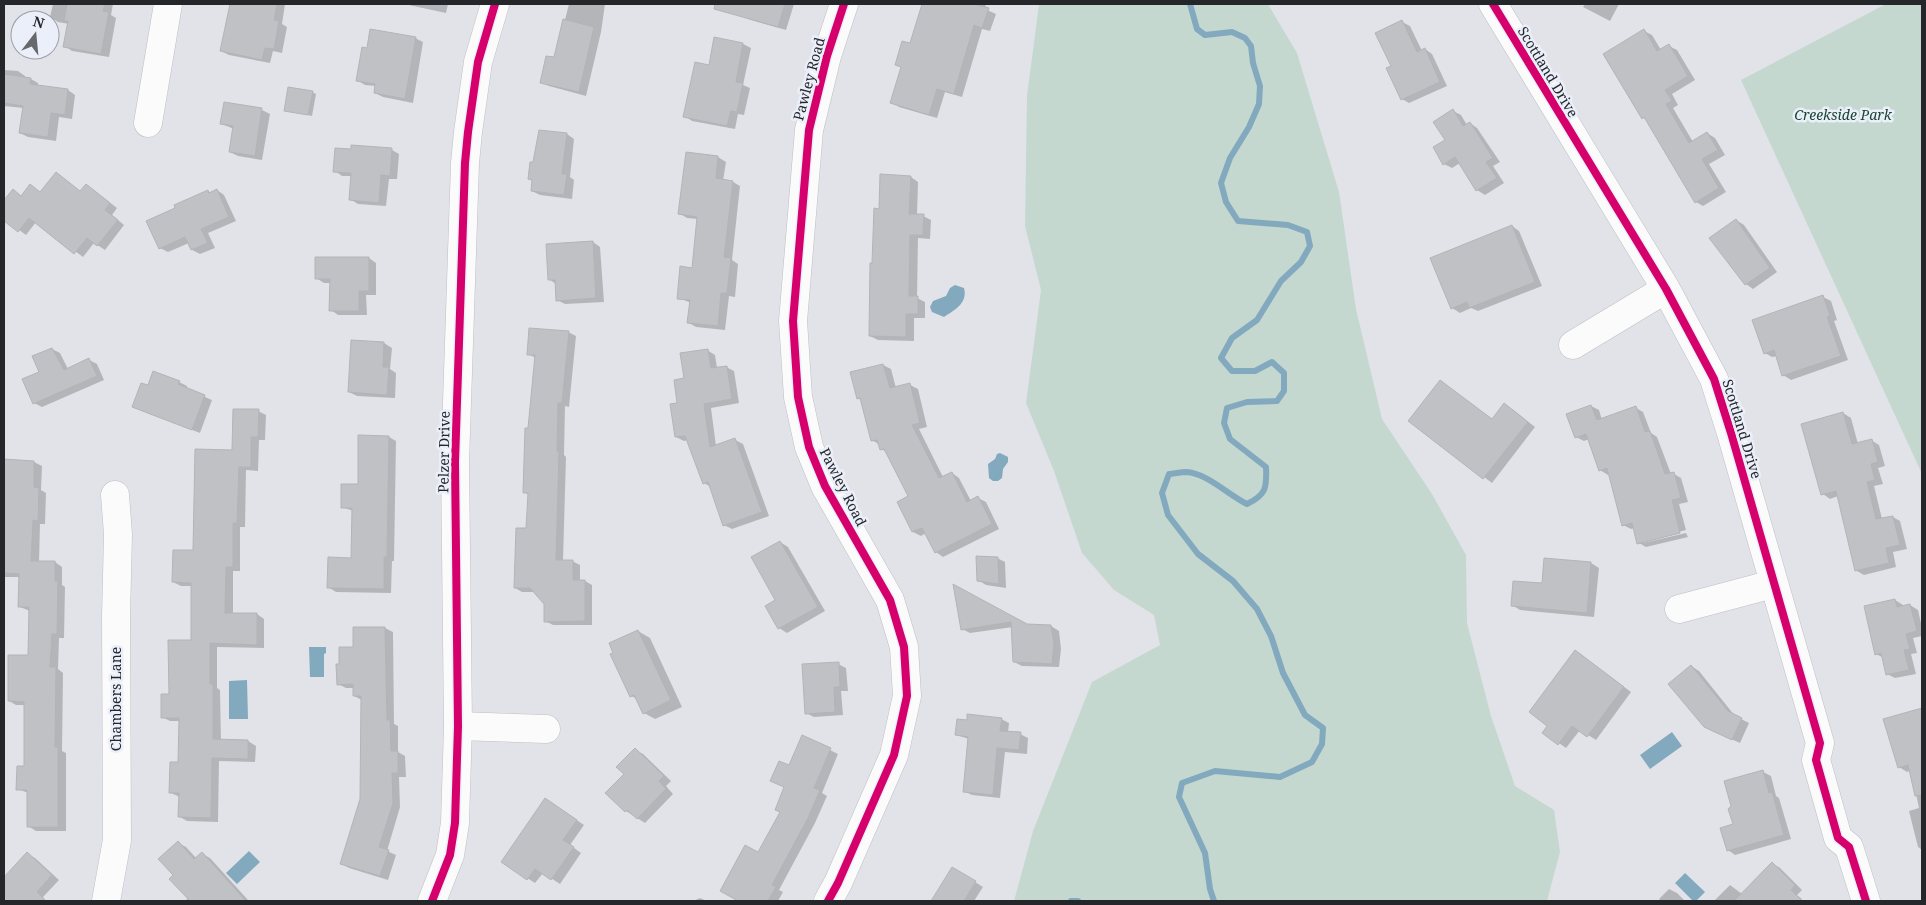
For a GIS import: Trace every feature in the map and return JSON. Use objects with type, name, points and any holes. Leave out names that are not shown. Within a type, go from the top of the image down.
[{"type":"street","points":[[148,123],[168,4]]},
{"type":"street","name":"Pelzer Drive","points":[[432,901],[450,855],[455,823],[458,726],[455,462],[465,163],[478,62],[495,4]]},
{"type":"street","name":"Pawley Road","points":[[828,901],[838,883],[894,755],[907,696],[904,647],[890,600],[825,486],[809,447],[798,398],[793,321],[809,130],[827,56],[844,4]]},
{"type":"street","name":"Scottland Drive","points":[[1493,4],[1666,289],[1714,379],[1820,743],[1834,755],[1854,831],[1849,847],[1866,901]]},
{"type":"street","points":[[1573,345],[1666,289]]},
{"type":"street","name":"Chambers Lane","points":[[106,901],[117,840],[116,617],[118,534],[115,495]]},
{"type":"street","points":[[1679,609],[1773,584]]},
{"type":"street","points":[[458,726],[546,729]]},
{"type":"green space","points":[[1039,4],[1268,4],[1297,53],[1339,192],[1356,309],[1382,419],[1432,494],[1466,555],[1467,623],[1491,716],[1515,786],[1554,810],[1560,852],[1547,901],[1014,901],[1033,831],[1092,682],[1160,645],[1154,615],[1114,590],[1082,553],[1054,471],[1026,403],[1041,290],[1025,226],[1027,96]]},
{"type":"green space","name":"Creekside Park","points":[[1886,4],[1922,4],[1922,474],[1741,80]]},
{"type":"water","points":[[955,285],[964,288],[964,298],[960,306],[944,317],[932,312],[930,307],[933,301],[946,296],[950,288]]},
{"type":"water","points":[[1000,453],[1008,457],[1008,462],[1003,469],[1002,478],[998,481],[993,481],[989,478],[988,464]]},
{"type":"water","points":[[309,647],[326,647],[326,653],[324,654],[324,677],[310,677]]},
{"type":"water","points":[[247,680],[248,719],[229,719],[229,681]]},
{"type":"water","points":[[1672,732],[1682,746],[1650,769],[1640,755]]},
{"type":"water","points":[[249,851],[260,862],[237,884],[226,873]]},
{"type":"water","points":[[1685,873],[1705,892],[1696,901],[1693,901],[1675,883]]},
{"type":"building","points":[[67,4],[105,4],[103,11],[109,12],[101,54],[63,47],[68,21],[64,21]]},
{"type":"building","points":[[230,4],[277,4],[274,20],[279,21],[274,49],[265,48],[262,60],[220,51]]},
{"type":"building","points":[[715,4],[785,4],[778,27],[714,9]]},
{"type":"building","points":[[922,4],[974,4],[989,8],[982,28],[974,25],[954,94],[937,89],[929,115],[890,103],[901,67],[895,65],[902,41],[910,43]]},
{"type":"building","points":[[563,19],[594,27],[579,92],[540,83],[546,56],[554,57]]},
{"type":"building","points":[[1402,20],[1417,52],[1425,48],[1440,82],[1401,100],[1386,68],[1391,66],[1375,33]]},
{"type":"building","points":[[370,29],[416,37],[405,99],[374,93],[375,84],[356,81],[362,47],[367,48]]},
{"type":"building","points":[[1644,29],[1657,51],[1669,44],[1688,76],[1665,90],[1672,101],[1666,104],[1689,143],[1707,132],[1718,150],[1702,159],[1719,188],[1695,203],[1644,117],[1642,119],[1603,54]]},
{"type":"building","points":[[714,37],[743,43],[736,82],[743,83],[737,112],[731,111],[727,126],[683,117],[695,62],[709,65]]},
{"type":"building","points":[[4,74],[31,78],[30,84],[68,89],[65,115],[51,113],[48,137],[19,133],[23,106],[4,103]]},
{"type":"building","points":[[288,87],[313,91],[308,115],[284,111]]},
{"type":"building","points":[[224,102],[262,108],[255,156],[229,152],[233,126],[220,124]]},
{"type":"building","points":[[1453,109],[1463,126],[1470,122],[1493,158],[1486,162],[1497,178],[1476,191],[1455,157],[1443,165],[1433,147],[1445,140],[1433,122]]},
{"type":"building","points":[[539,130],[567,133],[562,174],[567,174],[564,195],[531,191],[532,180],[528,179],[530,162],[533,162]]},
{"type":"building","points":[[351,145],[392,148],[390,176],[381,175],[379,203],[349,200],[351,173],[333,172],[335,148],[351,149]]},
{"type":"building","points":[[686,152],[718,156],[716,178],[733,181],[724,257],[731,258],[727,293],[721,293],[718,326],[687,323],[690,300],[677,299],[680,266],[692,268],[697,217],[678,214]]},
{"type":"building","points":[[56,172],[80,191],[86,184],[110,203],[105,210],[118,220],[97,246],[87,238],[74,254],[29,218],[18,232],[4,221],[4,200],[13,189],[21,196],[30,184],[40,192]]},
{"type":"building","points":[[880,174],[911,176],[909,214],[924,214],[923,235],[910,235],[909,296],[918,296],[918,314],[906,314],[906,337],[869,336],[870,263],[872,263],[874,208],[879,209]]},
{"type":"building","points":[[217,189],[229,217],[201,229],[208,243],[191,250],[185,237],[159,249],[146,221],[175,208],[174,205],[208,190],[209,193]]},
{"type":"building","points":[[1736,219],[1770,268],[1745,285],[1709,238]]},
{"type":"building","points":[[1512,225],[1535,282],[1469,308],[1467,302],[1451,309],[1430,258]]},
{"type":"building","points":[[593,241],[596,298],[556,301],[555,280],[548,280],[546,244]]},
{"type":"building","points":[[315,257],[369,257],[369,291],[359,291],[359,311],[329,311],[330,279],[315,279]]},
{"type":"building","points":[[1823,295],[1830,316],[1827,317],[1841,356],[1782,376],[1774,350],[1764,354],[1752,320]]},
{"type":"building","points":[[529,328],[569,331],[562,403],[558,403],[557,451],[559,451],[556,560],[573,560],[573,580],[585,580],[585,621],[544,622],[544,604],[530,588],[514,588],[516,528],[526,528],[528,493],[523,493],[525,428],[528,428],[535,355],[527,355]]},
{"type":"building","points":[[351,340],[384,342],[383,367],[389,367],[387,395],[348,392]]},
{"type":"building","points":[[52,348],[64,370],[89,358],[97,376],[33,404],[22,379],[39,372],[32,356]]},
{"type":"building","points":[[708,349],[711,368],[727,366],[732,399],[704,404],[710,447],[735,438],[762,512],[723,526],[708,482],[703,484],[685,436],[675,437],[670,404],[677,403],[674,380],[684,378],[680,353]]},
{"type":"building","points":[[883,364],[890,388],[910,383],[920,423],[912,425],[939,478],[952,472],[967,502],[978,496],[992,524],[935,553],[922,528],[912,532],[897,502],[908,496],[884,449],[880,450],[877,440],[871,441],[860,398],[857,399],[850,372]]},
{"type":"building","points":[[153,371],[180,381],[178,384],[205,395],[192,430],[132,407],[141,383],[148,385]]},
{"type":"building","points":[[1440,380],[1492,419],[1504,403],[1528,422],[1483,479],[1408,421]]},
{"type":"building","points":[[1591,405],[1597,420],[1636,406],[1645,432],[1650,431],[1665,474],[1674,472],[1681,498],[1672,500],[1680,533],[1637,544],[1632,523],[1622,526],[1607,468],[1599,471],[1586,434],[1575,438],[1566,414]]},
{"type":"building","points":[[233,409],[259,409],[258,437],[251,437],[251,467],[239,467],[237,523],[233,523],[233,567],[226,567],[225,613],[257,613],[257,645],[210,643],[210,684],[213,684],[213,739],[248,740],[248,759],[212,758],[211,818],[178,817],[179,793],[169,793],[170,762],[178,762],[179,718],[161,718],[161,694],[169,694],[168,640],[191,640],[191,583],[172,582],[173,550],[193,550],[195,449],[232,450]]},
{"type":"building","points":[[1843,412],[1852,444],[1872,439],[1878,462],[1871,464],[1875,480],[1867,482],[1876,519],[1893,516],[1900,545],[1886,548],[1889,563],[1855,571],[1836,491],[1821,495],[1801,424]]},
{"type":"building","points":[[358,435],[389,436],[387,557],[384,557],[384,589],[327,588],[328,557],[351,558],[352,508],[341,508],[341,484],[358,484]]},
{"type":"building","points":[[4,459],[34,461],[34,487],[39,488],[38,521],[33,520],[31,561],[55,561],[55,581],[58,581],[57,634],[52,634],[50,667],[56,667],[55,747],[58,747],[58,827],[27,827],[27,790],[16,790],[17,766],[24,766],[24,702],[8,701],[8,655],[28,655],[29,607],[18,607],[19,574],[4,573]]},
{"type":"building","points":[[780,541],[818,607],[778,629],[765,606],[775,600],[751,557]]},
{"type":"building","points":[[976,556],[998,557],[999,584],[977,581]]},
{"type":"building","points":[[1544,558],[1591,562],[1587,613],[1511,606],[1513,581],[1542,583]]},
{"type":"building","points":[[953,584],[1027,624],[1051,625],[1054,644],[1052,664],[1013,662],[1011,622],[961,630]]},
{"type":"building","points":[[1895,599],[1897,607],[1910,604],[1917,631],[1906,634],[1910,649],[1904,650],[1909,670],[1886,675],[1881,653],[1875,655],[1864,606]]},
{"type":"building","points":[[353,627],[385,627],[387,720],[390,720],[391,751],[398,751],[398,773],[392,773],[393,803],[379,847],[389,850],[380,876],[340,864],[360,799],[361,696],[353,696],[353,684],[337,685],[336,664],[339,664],[339,647],[353,647]]},
{"type":"building","points":[[638,630],[671,700],[643,714],[634,695],[630,697],[610,654],[613,653],[609,643]]},
{"type":"building","points":[[1575,650],[1624,687],[1587,737],[1572,726],[1558,745],[1542,733],[1547,726],[1529,712]]},
{"type":"building","points":[[839,662],[840,687],[834,687],[835,712],[805,714],[802,664]]},
{"type":"building","points":[[1691,665],[1728,711],[1742,718],[1732,740],[1704,727],[1668,684]]},
{"type":"building","points":[[1922,708],[1922,795],[1915,796],[1908,765],[1898,768],[1883,719]]},
{"type":"building","points":[[967,714],[1002,718],[1000,731],[1021,732],[1019,750],[997,748],[993,795],[963,792],[968,737],[955,735],[957,719],[967,720]]},
{"type":"building","points":[[802,735],[831,748],[814,788],[820,790],[808,818],[772,885],[776,887],[768,901],[738,901],[720,891],[745,845],[758,852],[780,812],[775,810],[784,787],[770,781],[779,761],[789,765]]},
{"type":"building","points":[[635,748],[664,776],[659,781],[666,789],[637,819],[627,810],[625,812],[605,793],[624,774],[616,767]]},
{"type":"building","points":[[1763,770],[1769,793],[1772,792],[1784,835],[1727,851],[1720,828],[1733,824],[1728,809],[1731,806],[1724,781]]},
{"type":"building","points":[[545,798],[577,820],[563,840],[574,847],[551,880],[535,869],[527,880],[501,862]]},
{"type":"building","points":[[178,841],[194,859],[202,852],[246,901],[190,901],[169,879],[173,875],[158,859]]},
{"type":"building","points":[[27,852],[52,875],[37,892],[46,901],[4,901],[4,877]]},
{"type":"building","points":[[1772,862],[1795,885],[1791,890],[1802,901],[1734,901]]},
{"type":"building","points":[[952,867],[976,881],[964,901],[931,901]]},
{"type":"waterway","points":[[1190,4],[1197,29],[1205,35],[1232,32],[1245,38],[1251,46],[1253,63],[1260,86],[1259,104],[1249,127],[1230,158],[1221,183],[1226,202],[1238,221],[1288,225],[1307,232],[1310,246],[1301,262],[1281,281],[1257,320],[1232,338],[1221,358],[1232,371],[1255,371],[1272,362],[1284,373],[1284,391],[1277,401],[1247,402],[1227,408],[1224,423],[1230,439],[1266,467],[1266,480],[1262,494],[1247,504],[1202,476],[1186,472],[1169,474],[1162,493],[1168,515],[1198,554],[1233,581],[1257,609],[1271,636],[1283,673],[1305,715],[1323,728],[1322,744],[1312,762],[1280,777],[1215,771],[1182,783],[1179,797],[1205,853],[1210,889],[1214,901]]},
{"type":"waterway","points":[[1071,901],[1078,901]]},
{"type":"cycle path","points":[[432,901],[450,855],[455,823],[458,726],[455,462],[465,163],[478,62],[495,4]]},
{"type":"cycle path","points":[[828,901],[838,883],[894,755],[907,696],[904,647],[890,600],[825,486],[809,447],[798,397],[793,321],[809,130],[827,56],[844,4]]},
{"type":"cycle path","points":[[1493,4],[1666,289],[1714,379],[1820,743],[1816,760],[1838,838],[1849,847],[1866,901]]}]
